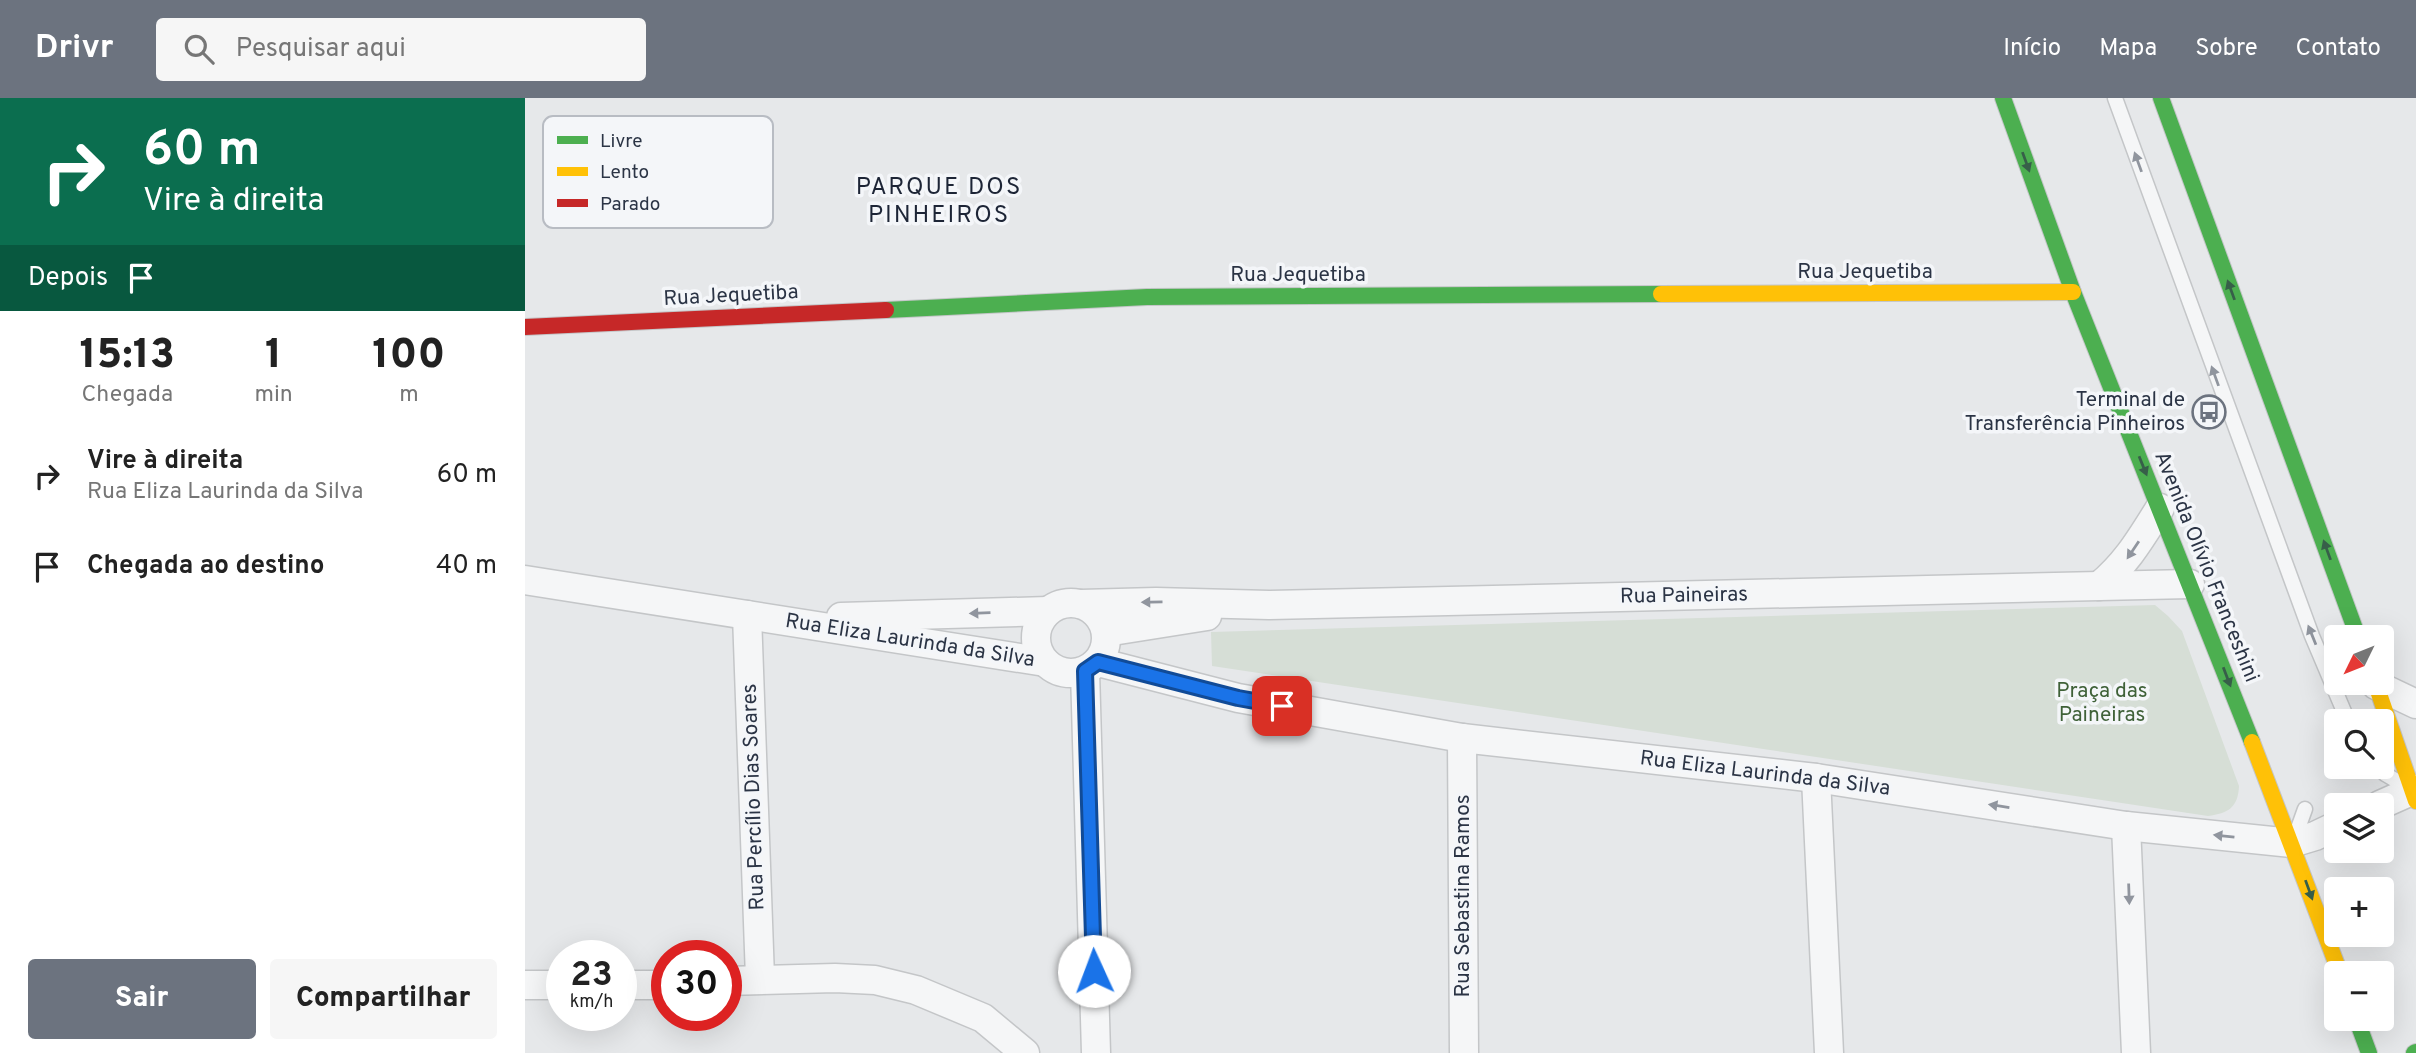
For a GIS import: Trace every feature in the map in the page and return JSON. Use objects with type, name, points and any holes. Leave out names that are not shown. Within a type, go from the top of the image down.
[{"type":"main road","name":"Avenida Olívio Franceshini","points":[[2003,98],[2073,292],[2292,843],[2336,961]]},
{"type":"main road","points":[[2161,98],[2354,625]]},
{"type":"main road","name":"Rua Jequetiba","points":[[525,327],[1147,297],[2073,292]]},
{"type":"main road","points":[[2380,695],[2415,793]]},
{"type":"main road","points":[[2362,1031],[2372,1050]]},
{"type":"street","points":[[2099,586],[2118,571],[2134,551],[2159,508]]},
{"type":"street","name":"Rua Eliza Laurinda da Silva","points":[[525,580],[1045,662]]},
{"type":"street","name":"Rua Paineiras","points":[[1081,604],[1156,602],[1269,605],[2190,584]]},
{"type":"street","points":[[1096,1053],[1100,617],[1081,604],[1069,603],[1048,611],[1041,620],[1037,631],[1039,653],[1054,670],[1066,673],[1099,651]]},
{"type":"street","name":"Rua Paineiras","points":[[1099,651],[1269,605]]},
{"type":"street","name":"Rua Eliza Laurinda da Silva","points":[[775,619],[1048,611]]},
{"type":"street","name":"Rua Percílio Dias Soares","points":[[747,615],[760,978]]},
{"type":"street","name":"Rua Eliza Laurinda da Silva","points":[[1099,651],[1238,698],[1462,738],[1816,778],[2126,826],[2292,843]]},
{"type":"street","points":[[2394,693],[2416,704]]},
{"type":"street","name":"Rua Sebastina Ramos","points":[[1462,738],[1464,1053]]},
{"type":"street","points":[[1816,778],[1829,1053]]},
{"type":"street","points":[[2394,800],[2415,793]]},
{"type":"street","points":[[2126,826],[2136,1053]]},
{"type":"street","points":[[2292,843],[2324,832]]},
{"type":"street","points":[[742,980],[875,980],[916,990],[983,1018],[1025,1053]]},
{"type":"street","points":[[525,985],[546,985]]},
{"type":"lane","points":[[2115,98],[2312,636],[2343,709]]},
{"type":"lane","points":[[2393,779],[2415,793]]},
{"type":"lane","points":[[2292,843],[2305,809]]},
{"type":"green space","name":"Praça das Paineiras","points":[[2155,605],[2182,631],[2239,786],[2237,800],[2231,808],[2221,813],[2208,816],[1212,666],[1211,632]]},
{"type":"traffic: fast","points":[[2003,98],[2073,292],[2252,742]]},
{"type":"traffic: fast","points":[[2161,98],[2354,625]]},
{"type":"traffic: fast","points":[[886,310],[1147,297],[1661,294]]},
{"type":"traffic: fast","points":[[2361,1031],[2369,1053]]},
{"type":"traffic: slow","points":[[1661,294],[2073,292]]},
{"type":"traffic: slow","points":[[2379,695],[2416,801]]},
{"type":"traffic: slow","points":[[2252,742],[2335,961]]},
{"type":"traffic: jam","points":[[525,327],[886,310]]},
{"type":"place","name":"Terminal de Transferência Pinheiros","points":[[2209,412]]},
{"type":"district","name":"PARQUE DOS PINHEIROS","points":[[939,202]]},
{"type":"route","points":[[1094,971],[1085,671],[1098,662],[1238,698],[1282,706]]}]
